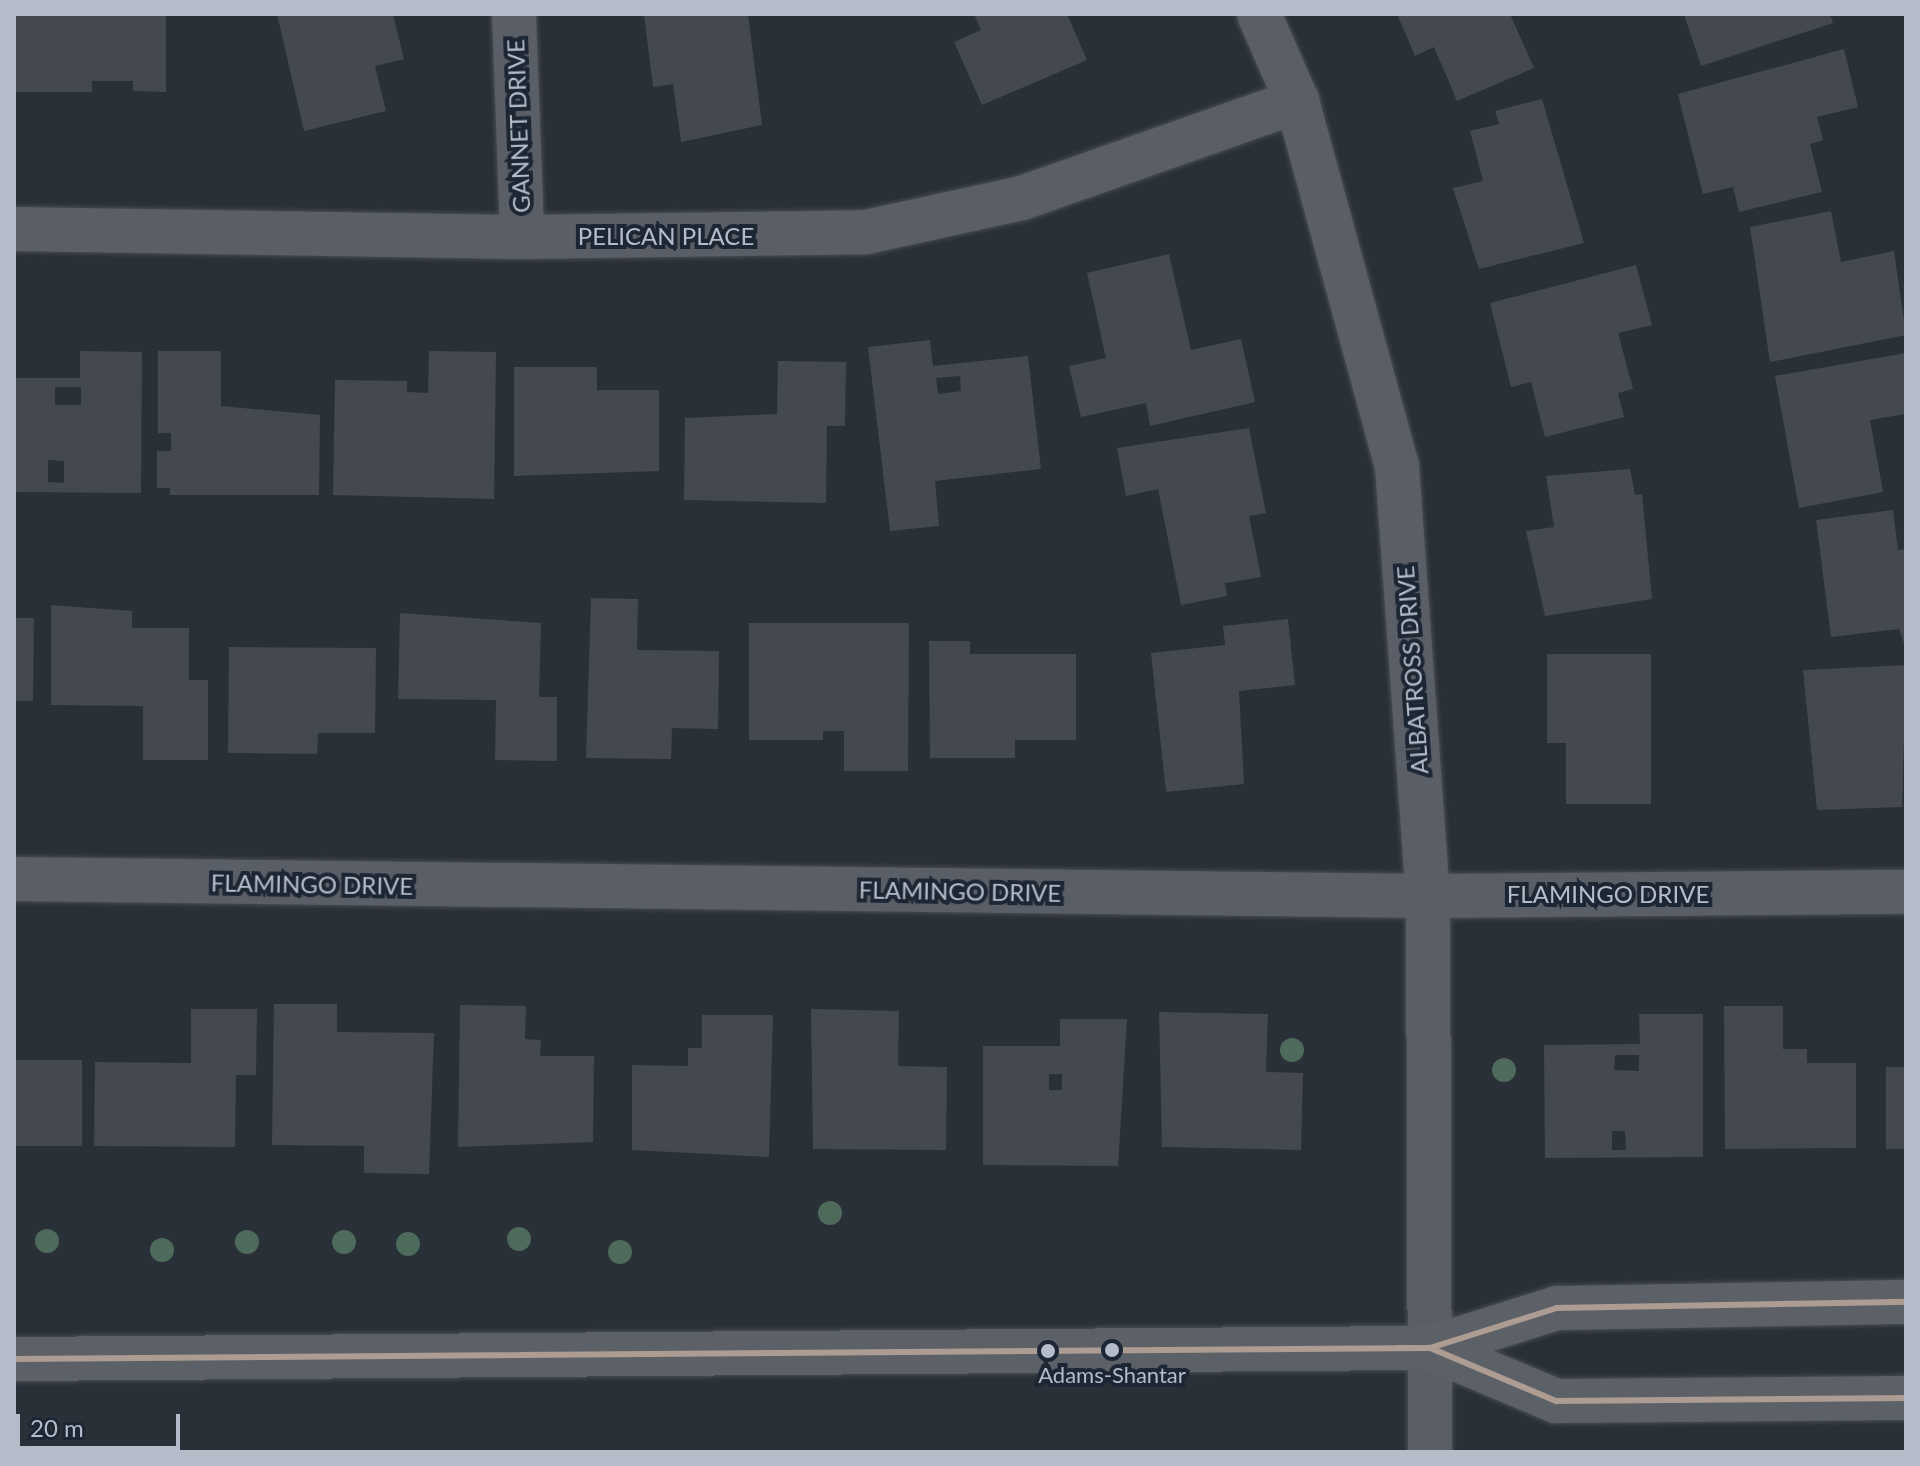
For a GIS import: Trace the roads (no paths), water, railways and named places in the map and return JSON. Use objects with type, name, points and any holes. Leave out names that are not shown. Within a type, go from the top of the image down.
[{"type":"main road","points":[[14,1359],[1430,1348],[1557,1308],[1906,1302]]},
{"type":"main road","points":[[1430,1348],[1556,1401],[1906,1398]]},
{"type":"street","name":"GANNET DRIVE","points":[[514,14],[522,237]]},
{"type":"street","name":"ALBATROSS DRIVE","points":[[1259,14],[1297,101],[1397,466],[1428,896],[1430,1452]]},
{"type":"street","name":"PELICAN PLACE","points":[[14,229],[522,237],[813,235],[910,225],[1066,184],[1297,101]]},
{"type":"street","name":"FLAMINGO DRIVE","points":[[14,879],[1428,896],[1906,892]]},
{"type":"place","name":"Adams-Shantar","points":[[1112,1350]]}]
